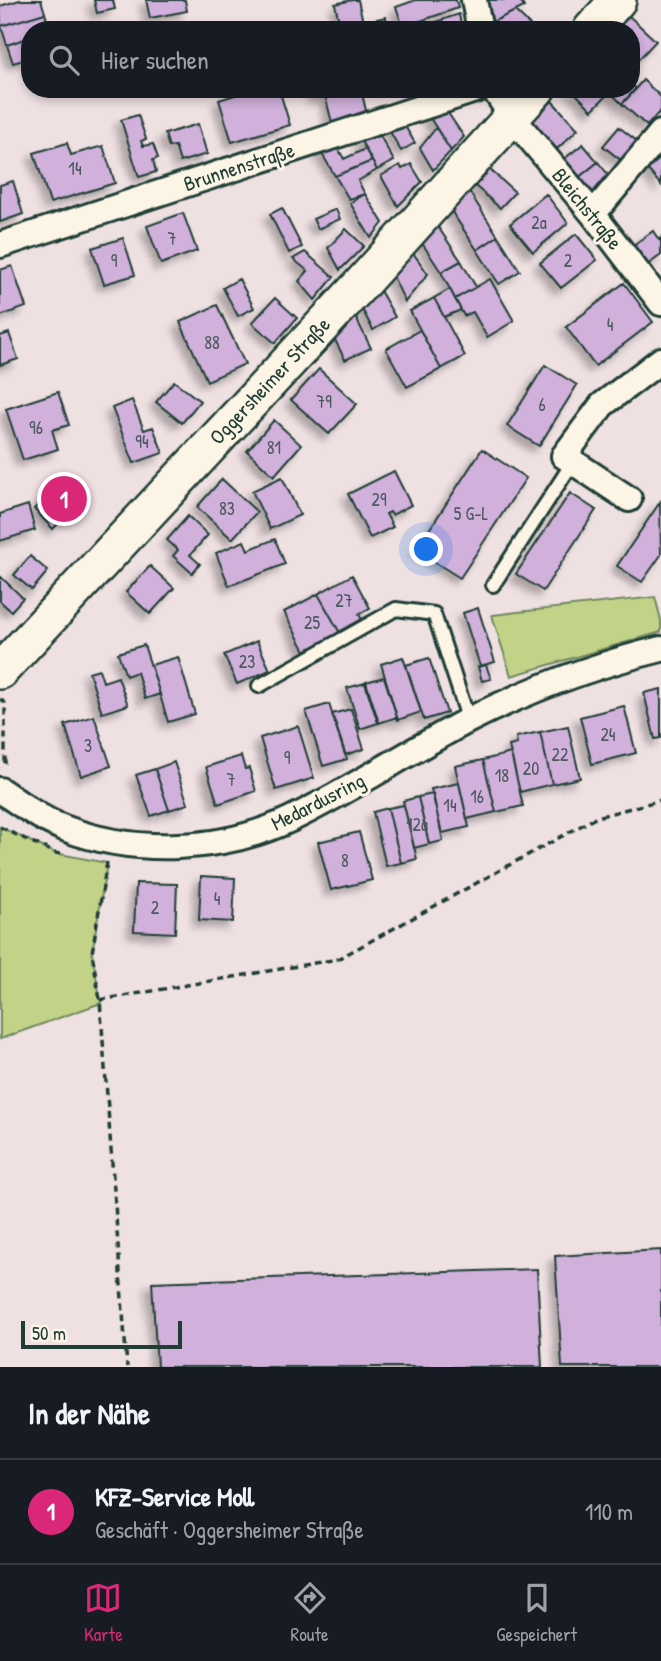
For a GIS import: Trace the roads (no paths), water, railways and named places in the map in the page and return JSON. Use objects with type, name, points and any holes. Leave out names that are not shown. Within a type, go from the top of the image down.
[{"type":"street","points":[[474,0],[478,21]]},
{"type":"street","points":[[599,21],[618,0]]},
{"type":"street","name":"Brunnenstraße","points":[[0,245],[450,98]]},
{"type":"street","name":"Bleichstraße","points":[[503,103],[661,303]]},
{"type":"street","name":"Oggersheimer Straße","points":[[0,671],[363,282],[503,103]]},
{"type":"street","points":[[593,214],[661,133]]},
{"type":"street","points":[[629,499],[564,456],[602,405],[661,360]]},
{"type":"street","name":"Medardusring","points":[[0,790],[62,827],[110,842],[178,847],[238,839],[290,820],[469,721],[558,681],[661,649]]},
{"type":"lane","points":[[493,585],[573,462]]},
{"type":"lane","points":[[259,686],[396,609],[434,614],[469,721]]},
{"type":"place","name":"KFZ-Service Moll","points":[[64,499]]}]
